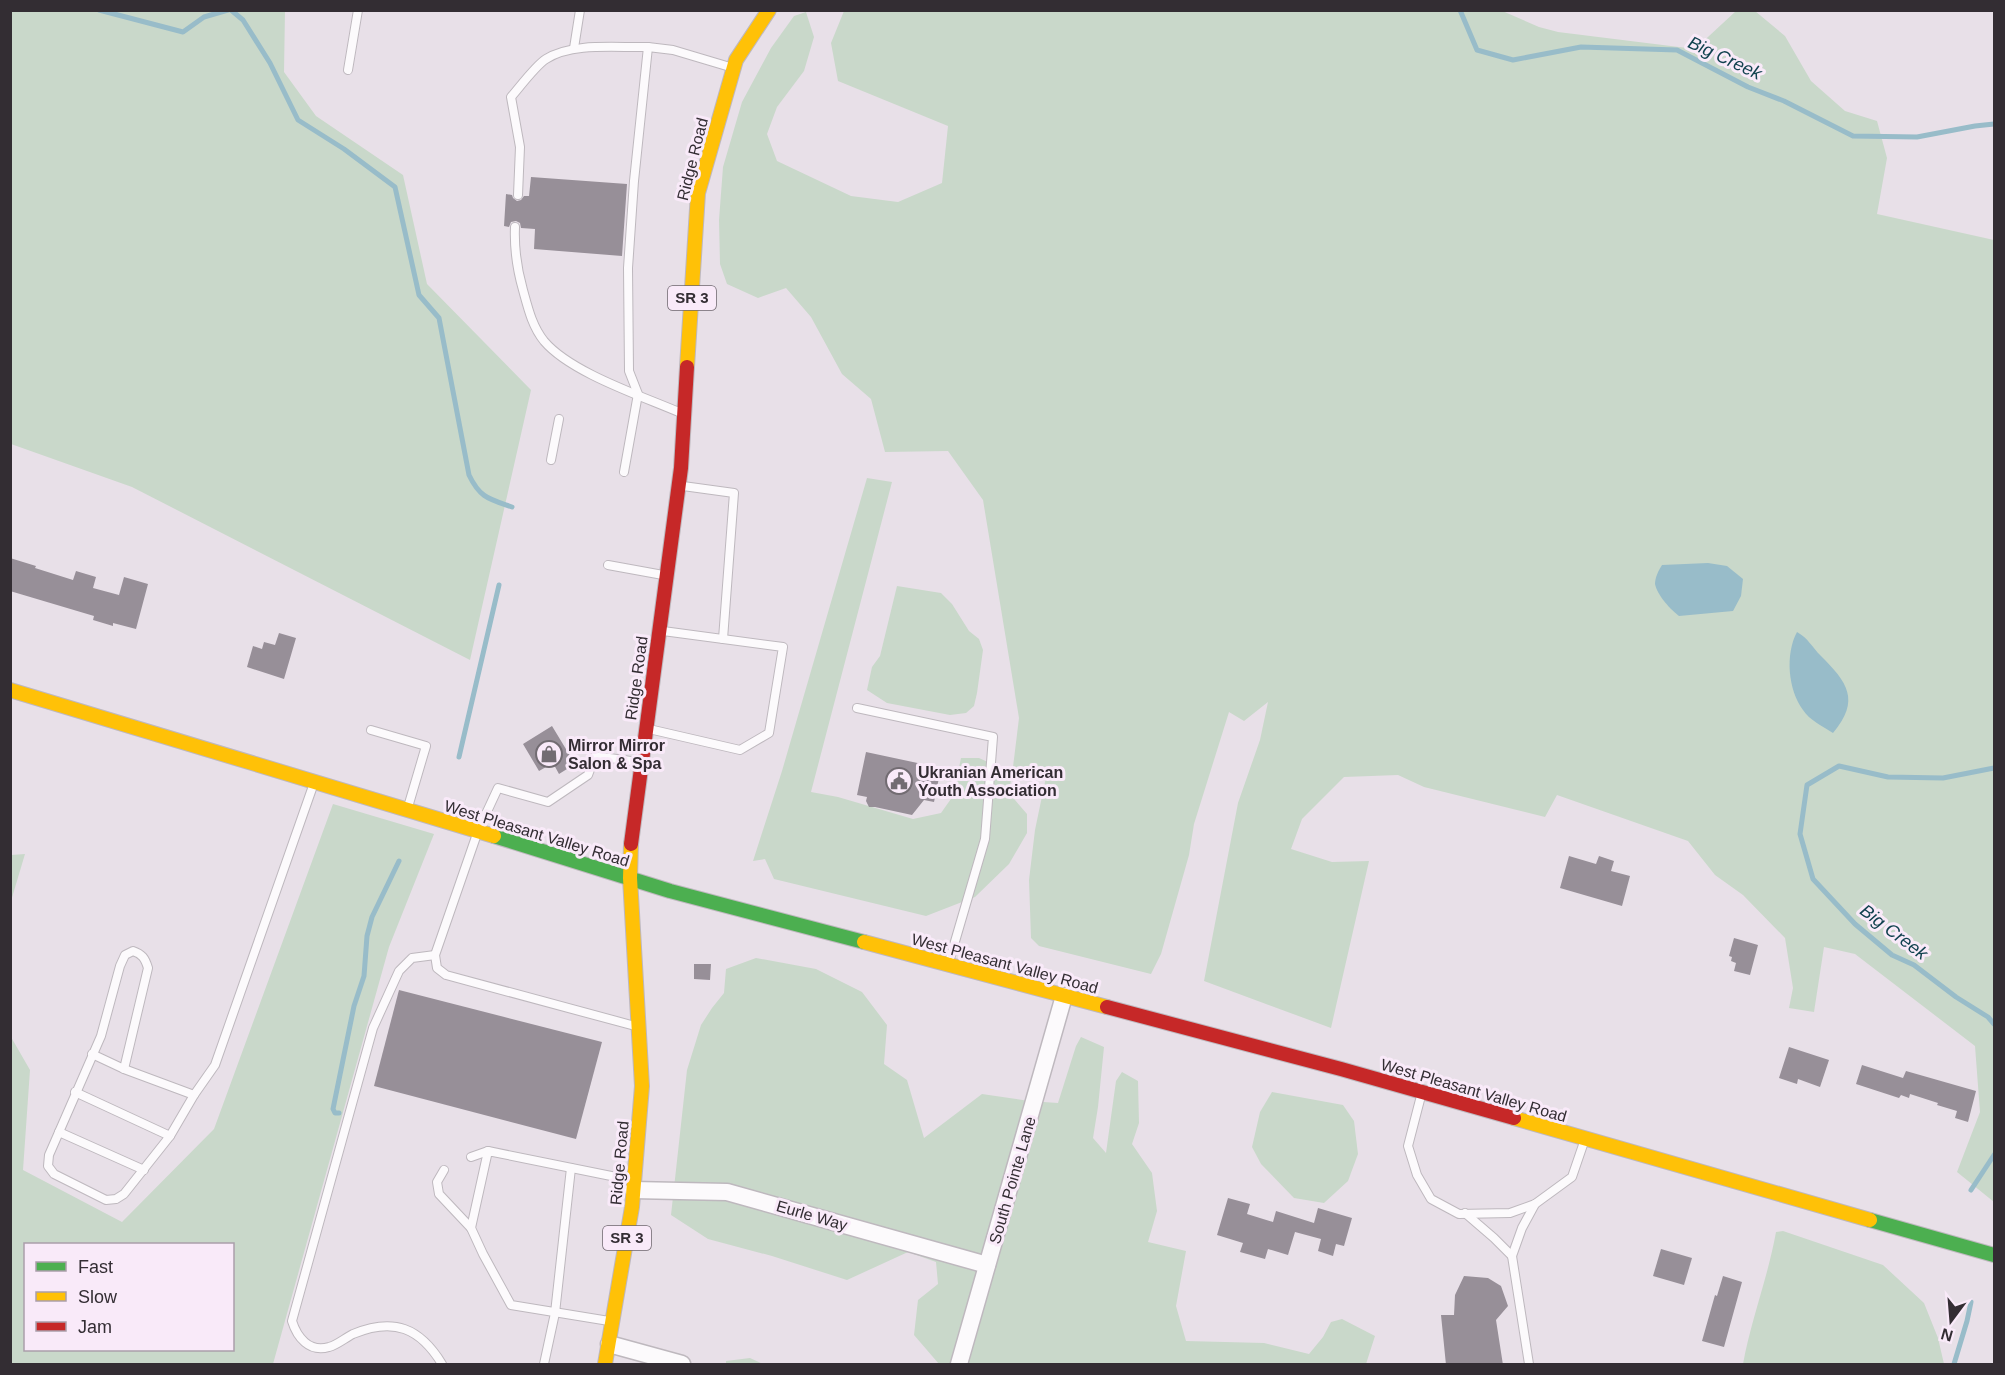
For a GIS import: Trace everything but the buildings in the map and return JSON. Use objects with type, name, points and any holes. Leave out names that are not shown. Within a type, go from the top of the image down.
[{"type":"main road","name":"Ridge Road","points":[[605,1365],[634,1185],[642,1086],[630,878],[631,836],[679,485],[698,192],[736,60],[769,10]]},
{"type":"main road","name":"West Pleasant Valley Road","points":[[10,690],[681,894],[1422,1092],[1995,1255]]},
{"type":"street","name":"South Pointe Lane","points":[[959,1365],[1065,996]]},
{"type":"street","name":"Eurle Way","points":[[634,1185],[736,1194],[987,1265]]},
{"type":"street","points":[[609,1344],[682,1365]]},
{"type":"lane","points":[[348,70],[358,10]]},
{"type":"lane","points":[[574,48],[580,10]]},
{"type":"lane","points":[[624,472],[638,394],[629,370],[628,268],[634,181],[648,47]]},
{"type":"lane","points":[[518,195],[520,147],[511,98],[545,59],[574,48],[648,47],[673,51],[734,68]]},
{"type":"lane","points":[[515,227],[514,248],[517,269],[531,317],[544,341],[558,354],[582,369],[685,415]]},
{"type":"lane","points":[[551,460],[559,419]]},
{"type":"lane","points":[[679,485],[734,493],[723,639]]},
{"type":"lane","points":[[609,565],[667,576]]},
{"type":"lane","points":[[646,728],[741,750],[769,733],[783,647],[659,631]]},
{"type":"lane","points":[[857,708],[993,736],[985,839],[948,965]]},
{"type":"lane","points":[[371,730],[426,746],[407,810]]},
{"type":"lane","points":[[639,1027],[446,975],[437,968],[435,956],[478,831],[498,788],[549,802],[588,775],[595,756],[641,763]]},
{"type":"lane","points":[[124,1069],[148,968],[146,959],[133,951],[125,955],[120,966],[100,1036],[49,1155],[48,1166],[54,1174],[106,1200],[116,1199],[124,1194],[144,1170],[170,1136],[215,1065],[314,783]]},
{"type":"lane","points":[[435,956],[412,958],[399,971],[373,1028],[292,1321],[303,1342],[320,1349],[379,1326],[414,1332],[434,1350],[442,1365]]},
{"type":"lane","points":[[92,1054],[124,1069],[194,1095]]},
{"type":"lane","points":[[75,1092],[170,1136]]},
{"type":"lane","points":[[1422,1092],[1408,1146],[1417,1175],[1431,1199],[1459,1214],[1510,1213],[1535,1204],[1572,1177],[1585,1139]]},
{"type":"lane","points":[[59,1131],[144,1170]]},
{"type":"lane","points":[[471,1157],[488,1151],[571,1168],[634,1185]]},
{"type":"lane","points":[[471,1228],[488,1151]]},
{"type":"lane","points":[[544,1365],[555,1312],[571,1168]]},
{"type":"lane","points":[[444,1170],[437,1182],[439,1194],[471,1228],[510,1305],[612,1322]]},
{"type":"lane","points":[[1529,1365],[1512,1256],[1522,1228],[1535,1204]]},
{"type":"lane","points":[[1465,1214],[1512,1256]]},
{"type":"green space","points":[[11,10],[285,11],[284,72],[316,116],[403,175],[427,284],[531,390],[470,660],[132,487],[11,444]]},
{"type":"green space","points":[[1500,10],[1539,27],[1558,32],[1695,49],[1736,11],[1755,11],[1785,36],[1811,81],[1845,111],[1877,121],[1887,158],[1877,214],[1994,240],[1994,1202],[1957,1172],[1980,1112],[1975,1046],[1855,954],[1824,947],[1814,1012],[1789,1008],[1793,988],[1785,938],[1743,895],[1715,875],[1688,841],[1557,795],[1545,817],[1424,787],[1398,775],[1344,777],[1302,819],[1291,849],[1332,862],[1369,861],[1331,1028],[1204,981],[1238,803],[1260,740],[1268,702],[1244,721],[1229,712],[1194,824],[1189,855],[1161,954],[1151,974],[1039,946],[1031,938],[1029,880],[1035,830],[1046,777],[1013,767],[1019,718],[983,500],[948,451],[885,452],[871,399],[842,374],[811,317],[786,288],[758,298],[727,284],[720,264],[719,220],[723,167],[742,102],[771,48],[794,16],[806,12],[814,37],[804,71],[777,107],[767,134],[777,161],[851,196],[898,202],[942,183],[948,126],[838,81],[831,43],[844,11]]},
{"type":"green space","points":[[867,478],[892,482],[811,792],[838,797],[913,819],[941,813],[953,796],[961,758],[979,758],[1012,773],[1009,793],[1027,814],[1027,833],[1009,864],[975,897],[926,916],[774,879],[765,859],[753,861],[782,771]]},
{"type":"green space","points":[[897,586],[941,593],[952,604],[969,631],[979,639],[983,650],[977,693],[974,706],[966,713],[950,715],[887,703],[867,690],[872,667],[880,656]]},
{"type":"green space","points":[[333,804],[434,834],[389,947],[273,1364],[11,1364],[11,1037],[30,1070],[23,1170],[122,1222],[214,1129]]},
{"type":"green space","points":[[25,854],[11,901],[11,855]]},
{"type":"green space","points":[[756,958],[816,969],[862,992],[887,1025],[884,1064],[907,1080],[924,1138],[982,1094],[1058,1103],[1081,1037],[1104,1047],[1093,1138],[1106,1153],[1116,1081],[1122,1072],[1138,1081],[1139,1123],[1132,1144],[1152,1173],[1157,1211],[1148,1242],[1186,1251],[1176,1306],[1186,1341],[1264,1343],[1309,1354],[1323,1337],[1331,1322],[1342,1319],[1375,1336],[1366,1364],[939,1364],[914,1335],[918,1300],[938,1284],[936,1262],[908,1252],[847,1280],[772,1256],[708,1239],[671,1215],[687,1070],[701,1025],[724,993],[726,969]]},
{"type":"green space","points":[[1272,1092],[1343,1105],[1354,1121],[1358,1154],[1348,1181],[1324,1203],[1294,1198],[1261,1164],[1252,1147],[1260,1112]]},
{"type":"green space","points":[[1783,1231],[1883,1265],[1924,1303],[1938,1338],[1944,1364],[1743,1364],[1776,1232]]},
{"type":"green space","points":[[750,1358],[763,1364],[726,1364],[726,1361]]},
{"type":"water","points":[[1708,563],[1727,566],[1743,579],[1741,596],[1733,611],[1679,616],[1665,602],[1656,588],[1656,576],[1662,565]]},
{"type":"water","points":[[1797,632],[1807,640],[1844,683],[1848,701],[1847,711],[1833,733],[1806,714],[1794,692],[1790,661]]},
{"type":"waterway","points":[[99,10],[183,32],[204,17],[228,10]]},
{"type":"waterway","points":[[231,10],[243,20],[270,63],[298,120],[344,149],[395,187],[419,295],[439,318],[469,475],[477,489],[486,497],[512,507]]},
{"type":"waterway","name":"Big Creek","points":[[1460,10],[1477,50],[1513,60],[1581,47],[1677,50],[1748,87],[1784,101],[1853,136],[1917,137],[1994,124]]},
{"type":"waterway","points":[[459,757],[499,585]]},
{"type":"waterway","name":"Big Creek","points":[[1994,768],[1943,778],[1888,777],[1839,766],[1807,785],[1800,834],[1813,879],[1855,924],[1892,955],[1914,965],[1956,997],[1988,1017],[1994,1024]]},
{"type":"waterway","points":[[339,1113],[335,1113],[333,1109],[354,1006],[364,976],[367,936],[372,917],[399,861]]},
{"type":"waterway","name":"Big Creek","points":[[1971,1190],[1994,1155]]},
{"type":"waterway","name":"Big Creek","points":[[1954,1364],[1971,1302]]},
{"type":"traffic: fast","points":[[494,836],[670,891],[864,942]]},
{"type":"traffic: fast","points":[[1870,1220],[1994,1255]]},
{"type":"traffic: slow","points":[[687,367],[698,193],[736,60],[769,10]]},
{"type":"traffic: slow","points":[[10,690],[494,836]]},
{"type":"traffic: slow","points":[[605,1364],[632,1207],[642,1086],[630,878],[631,844]]},
{"type":"traffic: slow","points":[[864,942],[1107,1007]]},
{"type":"traffic: slow","points":[[1514,1118],[1870,1220]]},
{"type":"traffic: jam","points":[[631,844],[681,468],[687,367]]},
{"type":"traffic: jam","points":[[1107,1007],[1514,1118]]},
{"type":"place","name":"Mirror Mirror Salon & Spa","points":[[549,754]]},
{"type":"place","name":"Ukranian American Youth Association","points":[[899,781]]}]
